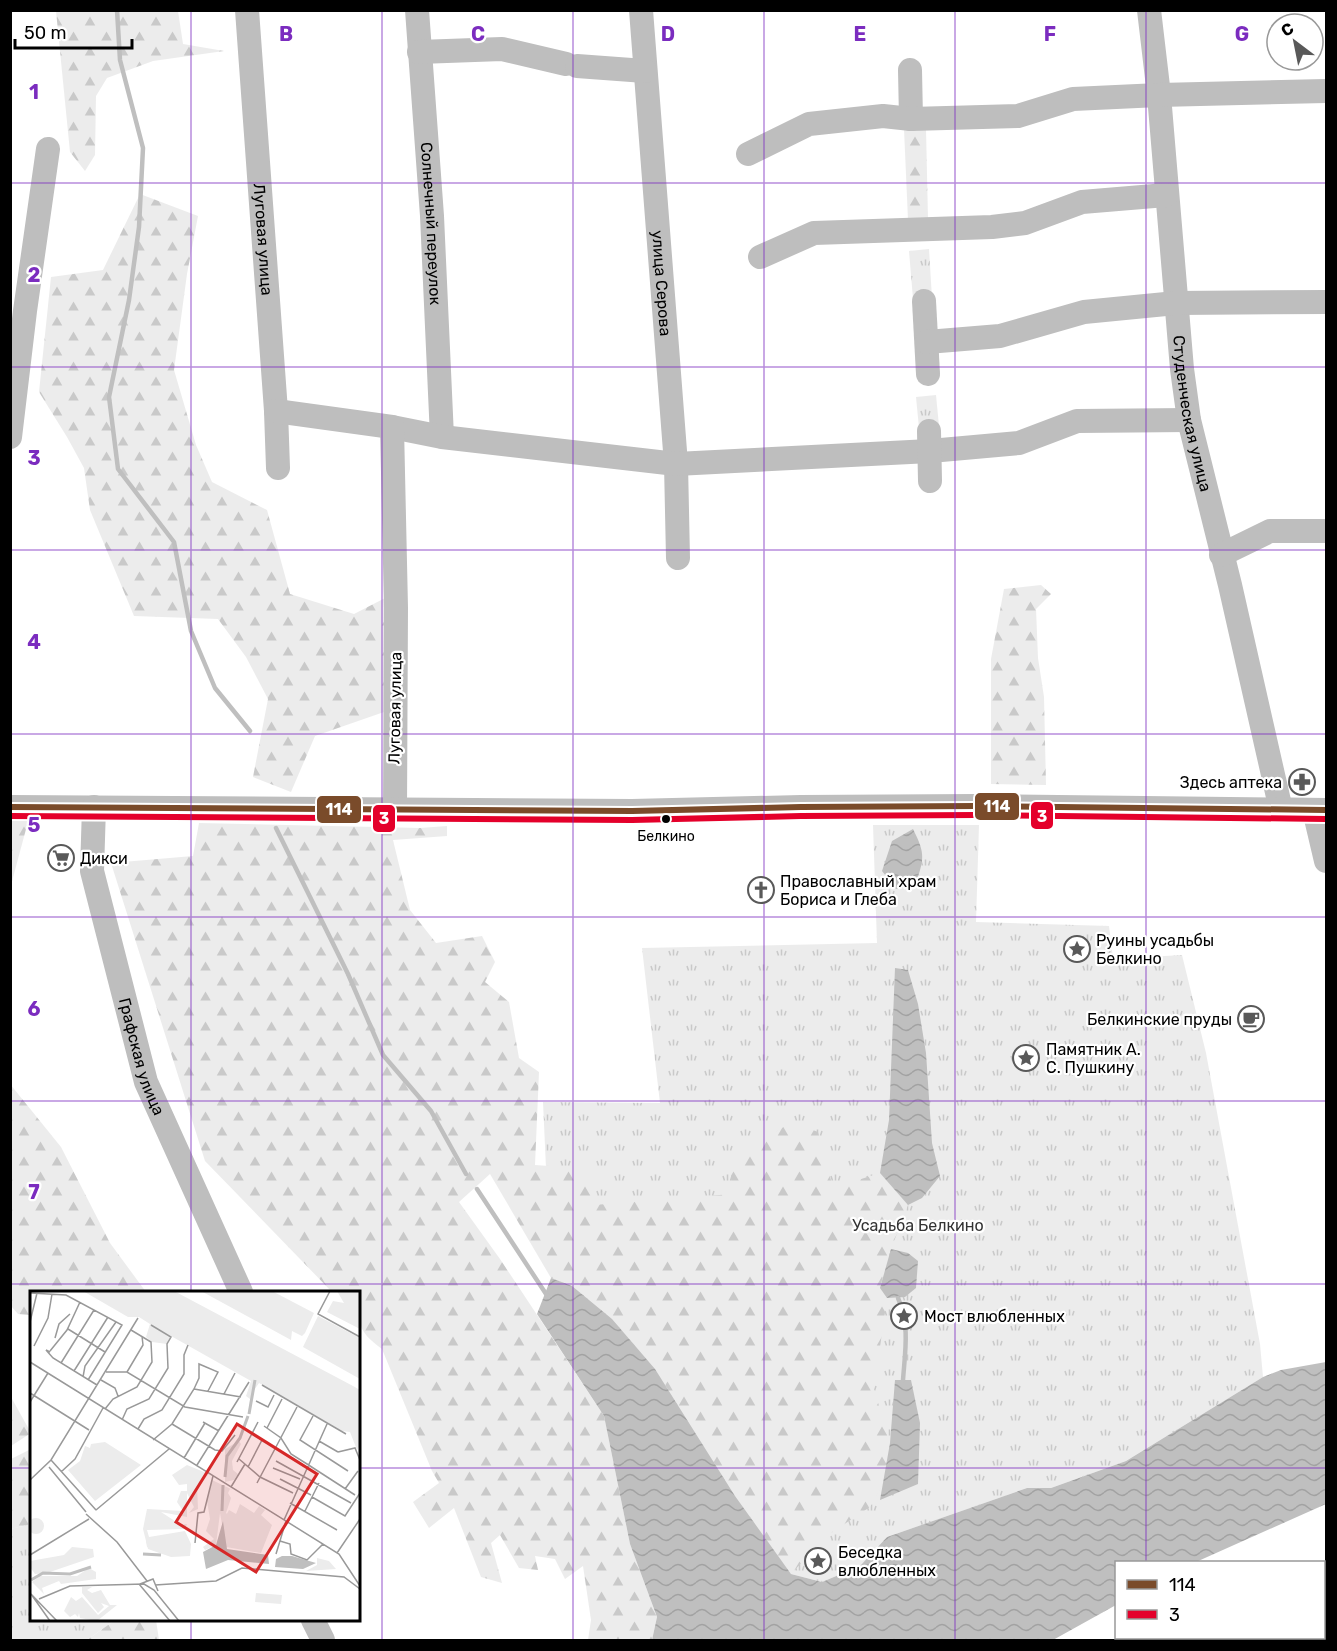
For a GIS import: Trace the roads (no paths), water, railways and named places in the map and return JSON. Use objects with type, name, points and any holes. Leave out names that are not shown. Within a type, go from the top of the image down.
[{"type":"street","name":"Луговая улица","points":[[247,10],[276,411],[278,468]]},
{"type":"street","name":"Солнечный переулок","points":[[417,10],[432,216],[442,437]]},
{"type":"street","name":"улица Серова","points":[[641,10],[676,464],[678,558]]},
{"type":"street","name":"Студенческая улица","points":[[1149,10],[1159,94],[1182,369],[1190,420],[1281,810]]},
{"type":"street","points":[[419,52],[502,49],[572,65],[645,71]]},
{"type":"street","points":[[909,70],[910,118]]},
{"type":"street","points":[[748,154],[809,124],[883,116],[910,118],[1018,116],[1073,99],[1159,94],[1326,91]]},
{"type":"street","points":[[10,437],[48,149]]},
{"type":"street","points":[[760,257],[814,233],[921,239],[1025,223],[1082,202],[1166,195]]},
{"type":"street","points":[[924,301],[928,374]]},
{"type":"street","points":[[927,342],[1000,336],[1084,312],[1176,303],[1326,302]]},
{"type":"street","points":[[276,411],[392,426],[442,437],[676,464],[929,441],[1019,443],[1077,422],[1190,420]]},
{"type":"street","name":"Луговая улица","points":[[392,426],[396,608],[395,810]]},
{"type":"street","points":[[929,441],[930,481]]},
{"type":"street","points":[[1221,555],[1270,531],[1326,531]]},
{"type":"street","points":[[10,807],[632,811],[965,806],[1320,810],[1326,861]]},
{"type":"street","name":"Графская улица","points":[[94,807],[92,871],[146,1082],[240,1291]]},
{"type":"street","points":[[313,1621],[323,1641]]},
{"type":"water","points":[[913,829],[922,851],[920,869],[915,886],[896,889],[882,871],[892,841]]},
{"type":"water","points":[[895,968],[908,970],[918,1004],[926,1053],[932,1143],[940,1176],[922,1198],[908,1205],[880,1173],[889,1120]]},
{"type":"water","points":[[891,1249],[908,1253],[918,1261],[916,1288],[905,1297],[887,1298],[880,1288]]},
{"type":"water","points":[[551,1278],[572,1286],[612,1319],[655,1369],[735,1496],[791,1574],[822,1582],[860,1566],[887,1537],[1027,1488],[1051,1488],[1126,1461],[1263,1377],[1281,1370],[1326,1362],[1326,1504],[1198,1561],[1115,1561],[1115,1606],[1053,1640],[652,1640],[657,1617],[630,1544],[604,1416],[537,1314]]},
{"type":"water","points":[[895,1380],[911,1380],[920,1423],[918,1484],[880,1500],[890,1443]]},
{"type":"waterway","points":[[117,10],[120,60],[143,148],[139,227],[129,300],[109,397],[118,469],[174,542],[191,631],[215,688],[250,731]]},
{"type":"waterway","points":[[276,828],[348,974],[383,1055],[431,1111],[466,1174]]},
{"type":"waterway","points":[[477,1189],[548,1297]]},
{"type":"waterway","points":[[898,1298],[905,1328],[903,1380]]},
{"type":"place","name":"Здесь аптека","points":[[1302,782]]},
{"type":"place","name":"Белкино","points":[[666,819]]},
{"type":"place","name":"Дикси","points":[[61,858]]},
{"type":"place","name":"Православный храм Бориса и Глеба","points":[[761,890]]},
{"type":"place","name":"Руины усадьбы Белкино","points":[[1077,949]]},
{"type":"place","name":"Белкинские пруды","points":[[1251,1019]]},
{"type":"place","name":"Памятник А. С. Пушкину","points":[[1026,1058]]},
{"type":"place","name":"Мост влюбленных","points":[[904,1316]]},
{"type":"place","name":"Беседка влюбленных","points":[[818,1561]]},
{"type":"park label","name":"Усадьба Белкино","points":[[918,1225]]}]
